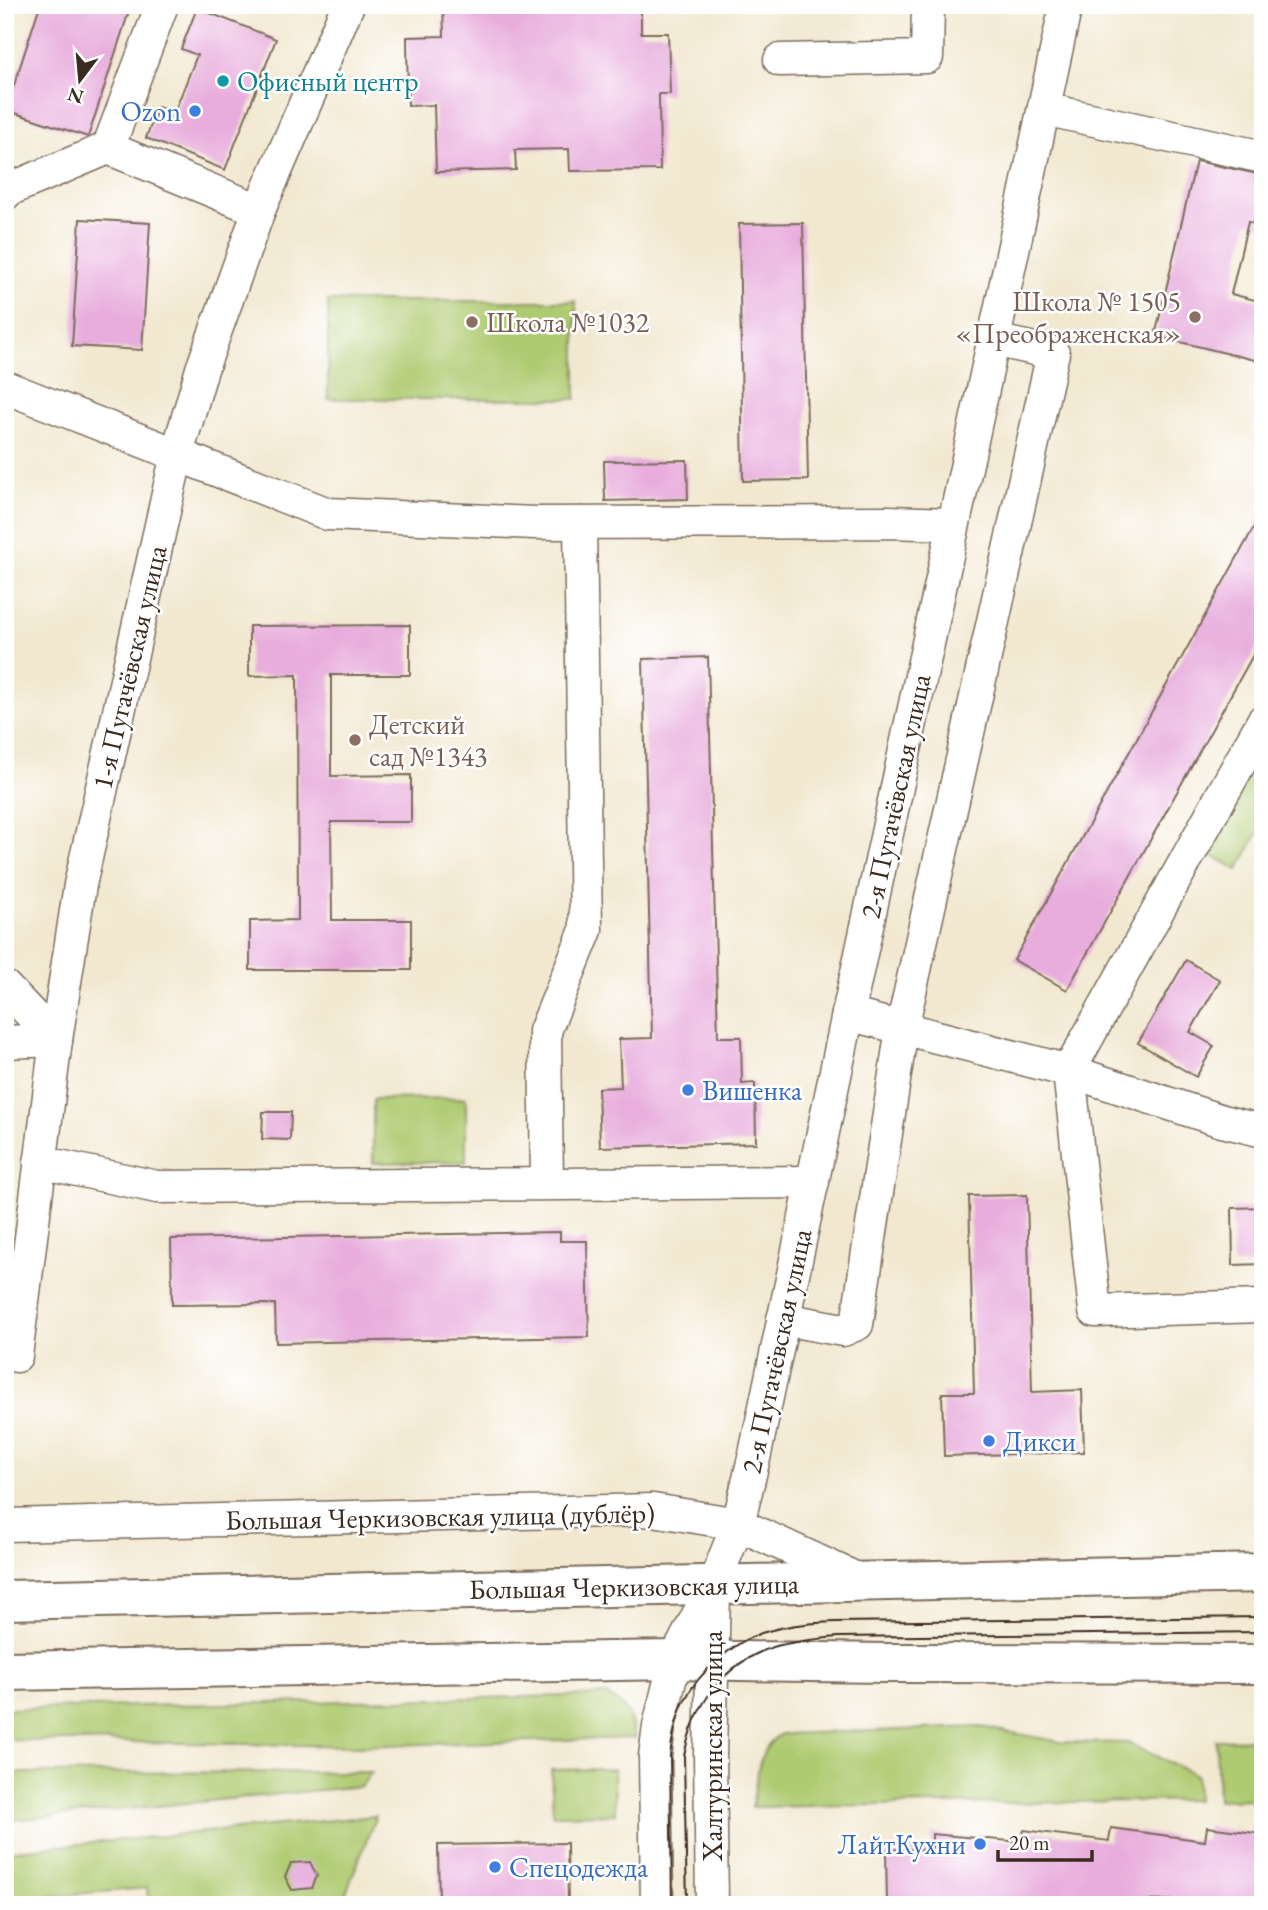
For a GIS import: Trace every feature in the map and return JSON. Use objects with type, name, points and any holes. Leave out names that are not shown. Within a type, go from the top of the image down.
[{"type":"main road","name":"Большая Черкизовская улица","points":[[5,1600],[1263,1573]]},
{"type":"main road","points":[[5,1671],[693,1660],[1263,1664]]},
{"type":"street","points":[[108,148],[162,5]]},
{"type":"street","points":[[780,60],[927,57],[928,5]]},
{"type":"street","name":"2-я Пугачёвская улица","points":[[714,1584],[738,1524],[1066,5]]},
{"type":"street","name":"1-я Пугачёвская улица","points":[[16,1356],[56,1040],[86,851],[177,454],[202,369],[259,209],[347,6]]},
{"type":"street","points":[[1044,110],[1263,157]]},
{"type":"street","points":[[5,194],[6,191],[108,148],[259,209]]},
{"type":"street","points":[[783,1319],[843,1330],[857,1324],[902,1028],[1053,353],[994,340]]},
{"type":"street","points":[[5,387],[328,514],[535,523],[953,524]]},
{"type":"street","points":[[547,1183],[545,1031],[586,930],[580,523]]},
{"type":"street","points":[[1263,721],[1069,1071],[1094,1311],[1263,1306]]},
{"type":"street","points":[[5,987],[56,1040]]},
{"type":"street","points":[[848,1014],[1069,1071],[1222,1121],[1263,1131]]},
{"type":"street","points":[[5,1042],[56,1040]]},
{"type":"street","points":[[40,1162],[157,1187],[813,1182]]},
{"type":"street","name":"Большая Черкизовская улица (дублёр)","points":[[5,1524],[653,1510],[738,1524],[861,1581]]},
{"type":"street","name":"Халтуринская улица","points":[[657,1905],[655,1756],[659,1726],[693,1660],[714,1584]]},
{"type":"street","name":"Халтуринская улица","points":[[693,1660],[710,1755],[712,1905]]},
{"type":"green space","points":[[328,301],[576,301],[576,399],[328,399]]},
{"type":"green space","points":[[1263,739],[1263,824],[1238,870],[1202,850]]},
{"type":"green space","points":[[466,1098],[466,1162],[373,1163],[373,1099]]},
{"type":"green space","points":[[607,1695],[627,1712],[635,1738],[357,1746],[5,1740],[5,1709]]},
{"type":"green space","points":[[981,1727],[1061,1742],[1128,1743],[1196,1775],[1197,1800],[752,1807],[762,1756],[773,1740],[781,1734]]},
{"type":"green space","points":[[1263,1739],[1263,1799],[1218,1800],[1216,1740]]},
{"type":"green space","points":[[614,1769],[615,1814],[553,1815],[551,1770]]},
{"type":"green space","points":[[372,1772],[361,1786],[5,1821],[5,1773]]},
{"type":"green space","points":[[376,1816],[341,1905],[149,1905],[147,1888],[5,1900],[5,1851]]},
{"type":"building","points":[[40,5],[131,5],[88,137],[6,110]]},
{"type":"building","points":[[443,5],[641,5],[641,33],[668,33],[670,94],[659,94],[660,170],[570,171],[569,149],[515,150],[516,170],[436,172],[434,105],[408,106],[407,37],[444,36]]},
{"type":"building","name":"Офисный центр","points":[[197,8],[276,39],[225,170],[146,138],[158,107],[174,113],[197,55],[181,49]]},
{"type":"building","points":[[1196,161],[1263,175],[1263,226],[1248,222],[1231,294],[1263,302],[1263,362],[1155,336]]},
{"type":"building","points":[[80,219],[150,223],[142,350],[72,346]]},
{"type":"building","points":[[803,223],[808,480],[743,481],[739,224]]},
{"type":"building","points":[[687,460],[688,499],[605,501],[604,461]]},
{"type":"building","points":[[1263,511],[1263,637],[1067,990],[1014,960]]},
{"type":"building","points":[[410,625],[410,675],[331,675],[331,776],[411,775],[411,822],[331,822],[332,920],[411,920],[411,970],[250,970],[250,921],[298,920],[297,675],[249,676],[249,626]]},
{"type":"building","points":[[708,657],[718,1037],[741,1037],[742,1084],[755,1083],[756,1143],[600,1147],[598,1088],[621,1087],[619,1039],[652,1038],[643,659]]},
{"type":"building","points":[[1186,960],[1220,980],[1190,1032],[1214,1046],[1196,1077],[1138,1043]]},
{"type":"building","points":[[263,1112],[291,1112],[290,1140],[262,1139]]},
{"type":"building","points":[[1027,1195],[1032,1392],[1082,1390],[1084,1452],[944,1456],[942,1393],[974,1393],[969,1196]]},
{"type":"building","points":[[1263,1207],[1263,1264],[1233,1265],[1232,1208]]},
{"type":"building","points":[[560,1232],[560,1241],[587,1241],[589,1337],[276,1343],[275,1304],[172,1305],[171,1239]]},
{"type":"building","points":[[1207,1827],[1263,1834],[1263,1899],[887,1905],[886,1850],[932,1849],[932,1834],[1021,1842],[1024,1830],[1109,1841],[1111,1828],[1205,1841]]},
{"type":"building","points":[[567,1843],[568,1905],[439,1905],[438,1845]]},
{"type":"building","points":[[310,1862],[317,1876],[312,1888],[292,1890],[285,1877],[291,1863]]},
{"type":"tram line","points":[[672,1905],[670,1756],[675,1726],[684,1701],[708,1668],[751,1637],[788,1626],[836,1622],[1263,1617]]},
{"type":"tram line","points":[[687,1905],[684,1756],[689,1737],[703,1704],[714,1689],[739,1664],[755,1654],[789,1643],[838,1637],[1263,1632]]},
{"type":"place","name":"Офисный центр","points":[[223,81]]},
{"type":"place","name":"Ozon","points":[[195,111]]},
{"type":"place","name":"Школа № 1505 «Преображенская»","points":[[1195,317]]},
{"type":"place","name":"Школа №1032","points":[[472,322]]},
{"type":"place","name":"Детский сад №1343","points":[[355,740]]},
{"type":"place","name":"Вишенка","points":[[688,1090]]},
{"type":"place","name":"Дикси","points":[[989,1441]]},
{"type":"place","name":"ЛайтКухни","points":[[980,1844]]},
{"type":"place","name":"Спецодежда","points":[[495,1867]]}]
